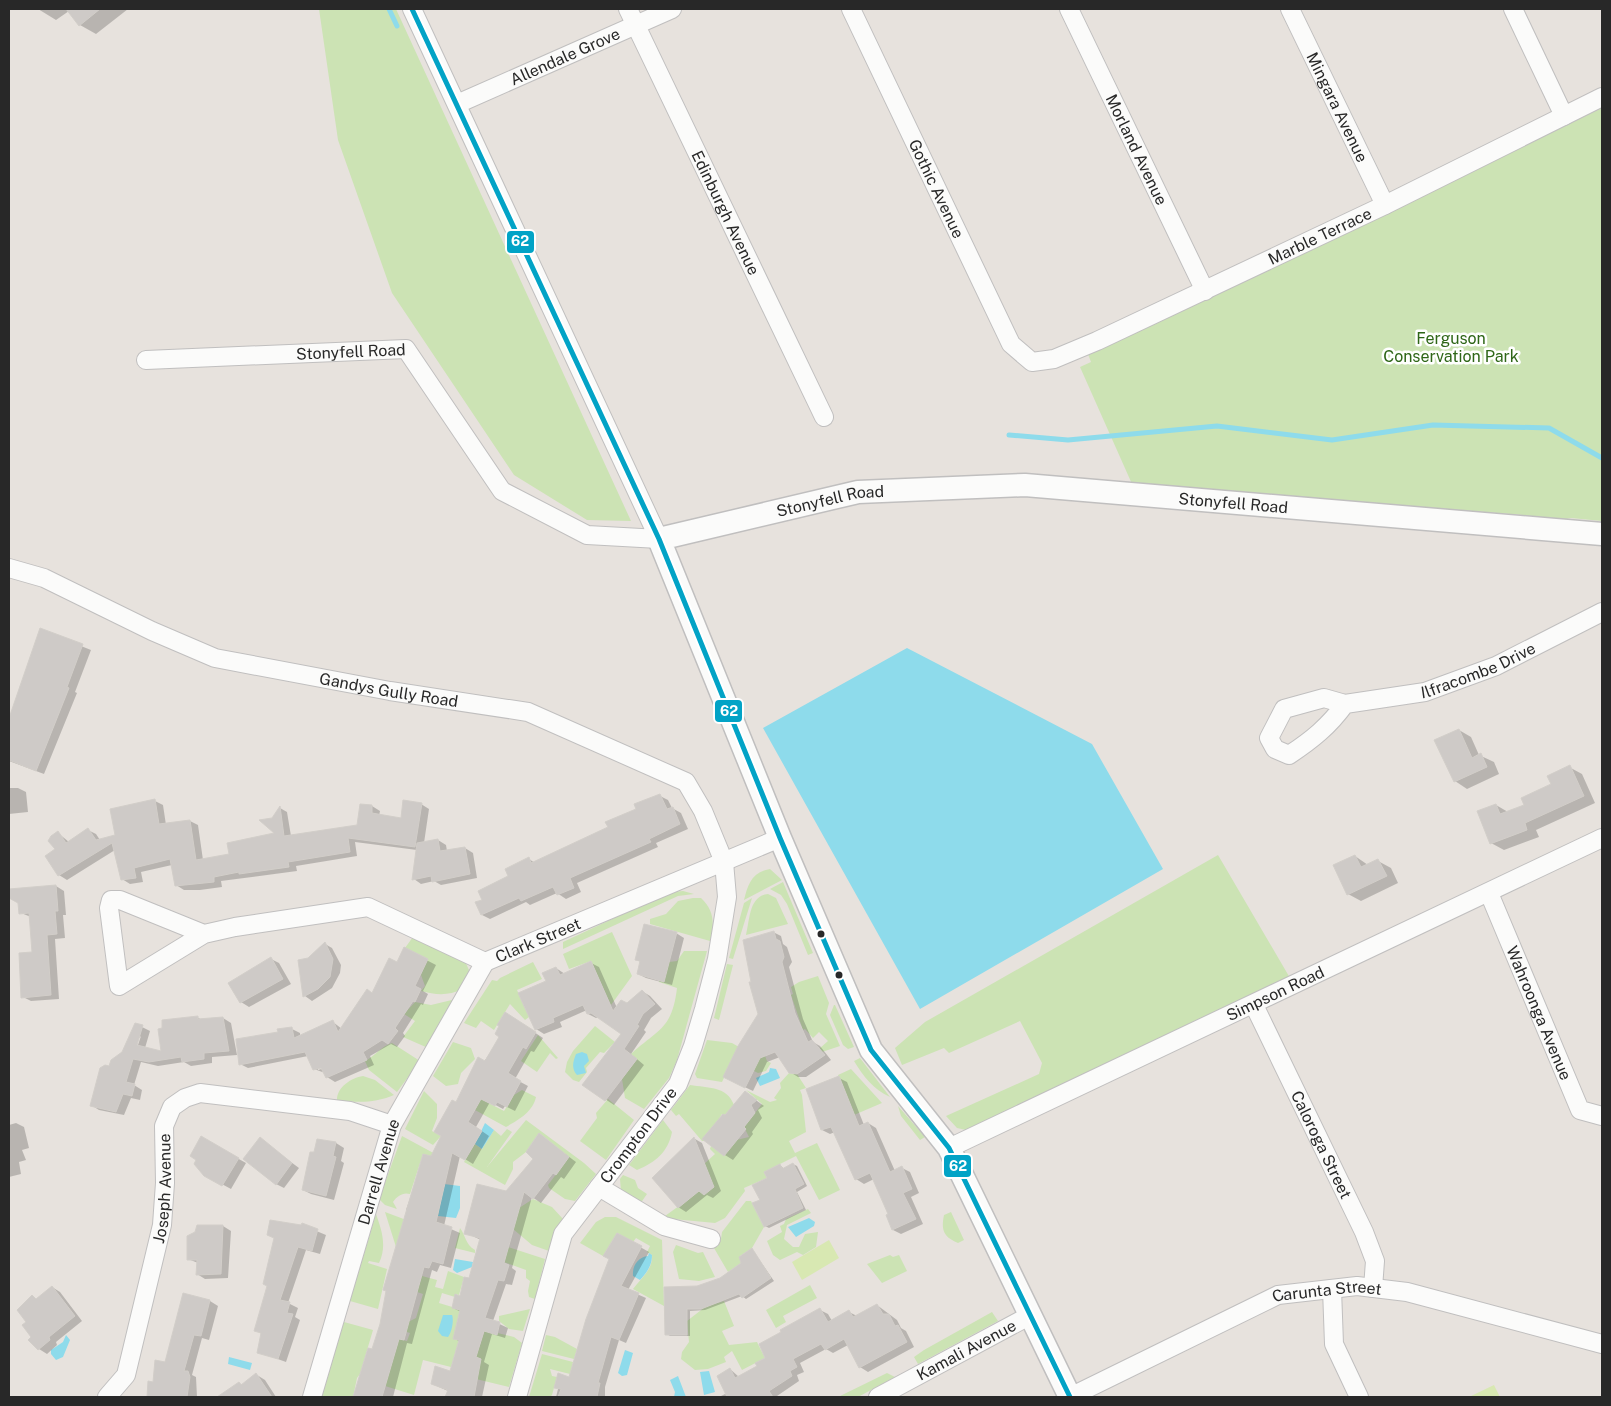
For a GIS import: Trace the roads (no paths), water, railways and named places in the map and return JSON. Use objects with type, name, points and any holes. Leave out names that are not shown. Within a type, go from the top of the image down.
[{"type":"street","points":[[412,9],[458,104],[659,539],[780,838],[871,1050],[950,1148],[1029,1316],[1070,1397]]},
{"type":"street","name":"Edinburgh Avenue","points":[[628,9],[824,417]]},
{"type":"street","name":"Allendale Grove","points":[[458,104],[672,9]]},
{"type":"street","name":"Gothic Avenue","points":[[851,9],[1011,344],[1032,362]]},
{"type":"street","name":"Morland Avenue","points":[[1069,9],[1205,291]]},
{"type":"street","name":"Mingara Avenue","points":[[1290,9],[1385,205]]},
{"type":"street","points":[[1513,9],[1564,116]]},
{"type":"street","name":"Marble Terrace","points":[[1032,362],[1054,359],[1205,291],[1385,205],[1602,97]]},
{"type":"street","name":"Stonyfell Road","points":[[146,360],[406,349],[502,491],[587,535],[659,539],[858,492],[1024,485],[1602,534]]},
{"type":"street","name":"Gandys Gully Road","points":[[9,568],[44,578],[152,631],[215,658],[390,691],[528,712],[686,782],[703,811],[724,862]]},
{"type":"street","name":"Ilfracombe Drive","points":[[1346,704],[1425,692],[1496,666],[1602,612]]},
{"type":"street","name":"Clark Street","points":[[204,934],[120,900],[111,900],[109,908],[119,986],[204,934],[235,927],[368,907],[485,962],[780,838]]},
{"type":"street","name":"Simpson Road","points":[[950,1148],[1602,838]]},
{"type":"street","name":"Crompton Drive","points":[[517,1397],[563,1234],[678,1084],[693,1046],[717,959],[727,897],[724,862]]},
{"type":"street","name":"Wahroonga Avenue","points":[[1489,893],[1580,1110],[1602,1116]]},
{"type":"street","name":"Darrell Avenue","points":[[312,1397],[392,1125],[485,962]]},
{"type":"street","name":"Caloroga Street","points":[[1254,1005],[1364,1232],[1375,1261],[1373,1288]]},
{"type":"street","name":"Joseph Avenue","points":[[107,1397],[126,1375],[162,1225],[165,1183],[164,1126],[172,1107],[185,1098],[200,1093],[350,1111],[392,1125]]},
{"type":"street","points":[[599,1187],[664,1226],[711,1239]]},
{"type":"street","name":"Carunta Street","points":[[1070,1397],[1278,1295],[1357,1286],[1407,1292],[1602,1344]]},
{"type":"street","points":[[1332,1289],[1334,1344],[1359,1397]]},
{"type":"street","name":"Kamali Avenue","points":[[878,1397],[1029,1316]]},
{"type":"water","points":[[907,648],[1092,744],[1163,869],[920,1009],[763,728]]},
{"type":"water","points":[[582,1052],[587,1054],[589,1061],[584,1066],[586,1073],[577,1075],[573,1062],[576,1054]]},
{"type":"water","points":[[770,1068],[776,1069],[780,1078],[760,1086],[756,1078],[769,1072]]},
{"type":"water","points":[[485,1123],[494,1130],[482,1149],[475,1144]]},
{"type":"water","points":[[444,1184],[460,1186],[460,1208],[456,1218],[438,1216]]},
{"type":"water","points":[[809,1218],[815,1222],[814,1226],[796,1237],[788,1227]]},
{"type":"water","points":[[649,1253],[652,1255],[650,1266],[640,1280],[633,1276],[636,1263],[648,1256]]},
{"type":"water","points":[[455,1259],[473,1262],[472,1267],[457,1273],[453,1270]]},
{"type":"water","points":[[443,1315],[452,1315],[453,1317],[452,1329],[448,1337],[442,1336],[438,1331]]},
{"type":"water","points":[[66,1335],[70,1340],[63,1357],[56,1360],[51,1354],[51,1350],[63,1342]]},
{"type":"water","points":[[625,1350],[633,1353],[627,1375],[622,1376],[618,1373]]},
{"type":"water","points":[[229,1357],[252,1363],[250,1370],[228,1364]]},
{"type":"water","points":[[709,1371],[715,1392],[704,1395],[700,1372]]},
{"type":"water","points":[[678,1376],[686,1397],[674,1397],[675,1392],[670,1380]]},
{"type":"waterway","points":[[389,9],[397,26]]},
{"type":"waterway","points":[[1009,435],[1068,440],[1217,426],[1332,440],[1433,425],[1549,428],[1602,458]]},
{"type":"park label","name":"Ferguson Conservation Park","points":[[1451,347]]}]
